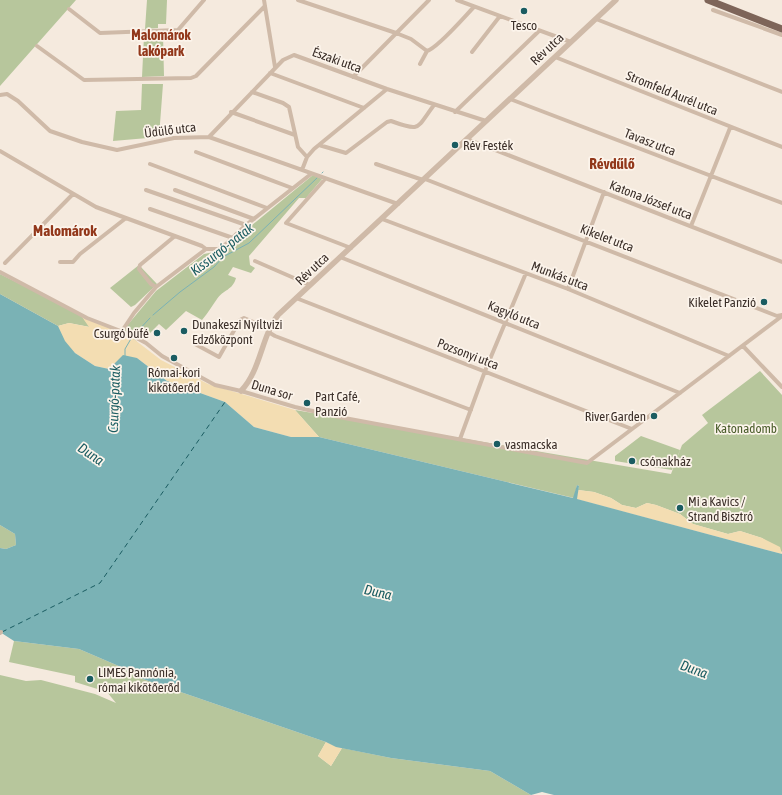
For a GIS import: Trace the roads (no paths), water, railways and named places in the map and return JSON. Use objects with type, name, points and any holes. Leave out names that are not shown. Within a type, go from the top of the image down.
[{"type":"main road","points":[[708,0],[782,29]]},
{"type":"street","points":[[70,9],[100,33],[178,30],[204,0]]},
{"type":"street","points":[[264,0],[275,67]]},
{"type":"street","points":[[298,0],[335,14],[396,33],[411,40],[427,51]]},
{"type":"street","points":[[353,77],[430,0]]},
{"type":"street","points":[[457,0],[571,42]]},
{"type":"street","name":"Rév utca","points":[[241,391],[250,379],[269,329],[278,315],[616,0]]},
{"type":"street","points":[[38,46],[84,80],[186,79],[196,76],[265,6]]},
{"type":"street","points":[[420,64],[427,51],[431,50],[438,44],[474,6]]},
{"type":"street","points":[[713,10],[782,35]]},
{"type":"street","points":[[472,52],[500,16]]},
{"type":"street","points":[[596,19],[782,92]]},
{"type":"street","points":[[455,112],[539,31]]},
{"type":"street","name":"Északi utca","points":[[209,137],[275,67],[287,57],[294,55],[387,89],[486,121]]},
{"type":"street","name":"Stromfeld Aurél utca","points":[[555,57],[730,128],[782,147]]},
{"type":"street","points":[[270,73],[364,108]]},
{"type":"street","points":[[302,170],[307,157],[319,145],[387,89]]},
{"type":"street","points":[[252,92],[283,103],[289,107],[298,147],[307,157]]},
{"type":"street","name":"Üdülő utca","points":[[0,95],[7,94],[18,101],[50,131],[82,142],[112,149],[174,138],[209,137],[398,204]]},
{"type":"street","name":"Tavasz utca","points":[[510,99],[782,203]]},
{"type":"street","points":[[319,145],[346,153],[387,122],[391,121],[412,128],[418,127],[434,105]]},
{"type":"street","points":[[232,112],[295,135]]},
{"type":"street","points":[[691,226],[730,128]]},
{"type":"street","name":"Katona József utca","points":[[468,139],[782,262]]},
{"type":"street","points":[[0,152],[96,207],[202,246],[206,249],[219,249],[267,208],[311,174]]},
{"type":"street","points":[[196,152],[292,188]]},
{"type":"street","points":[[150,164],[267,208]]},
{"type":"street","points":[[376,164],[424,179]]},
{"type":"street","points":[[325,179],[286,223],[351,248]]},
{"type":"street","name":"Kikelet utca","points":[[424,179],[777,316],[782,315]]},
{"type":"street","points":[[146,190],[246,226]]},
{"type":"street","points":[[175,190],[254,219]]},
{"type":"street","points":[[568,289],[604,192]]},
{"type":"street","points":[[5,263],[74,194]]},
{"type":"street","points":[[150,209],[232,238]]},
{"type":"street","points":[[60,262],[73,262],[80,254],[126,218]]},
{"type":"street","name":"Munkás utca","points":[[382,218],[568,289],[729,356]]},
{"type":"street","points":[[156,287],[151,284],[140,272],[140,265],[175,236]]},
{"type":"street","points":[[122,331],[134,313],[156,287],[206,249]]},
{"type":"street","name":"Kagyló utca","points":[[340,258],[505,322],[680,393]]},
{"type":"street","points":[[255,261],[310,285]]},
{"type":"street","name":"Duna sor","points":[[0,272],[87,318],[131,335],[205,381],[295,407],[588,463],[632,429]]},
{"type":"street","points":[[460,439],[485,371],[526,273]]},
{"type":"street","name":"Pozsonyi utca","points":[[296,298],[632,429]]},
{"type":"street","points":[[632,429],[782,315]]},
{"type":"street","points":[[194,344],[219,357],[242,318],[269,329],[270,333],[275,336],[471,410]]},
{"type":"street","points":[[743,346],[782,387]]},
{"type":"water","name":"Duna","points":[[0,294],[58,326],[65,341],[75,353],[95,366],[109,369],[123,355],[137,358],[167,381],[225,402],[254,427],[291,437],[319,437],[573,498],[577,485],[579,486],[577,499],[782,554],[782,795],[554,795],[542,792],[531,795],[490,771],[391,758],[336,747],[326,742],[140,678],[121,667],[79,649],[14,641],[0,632],[0,548],[6,549],[16,545],[15,534],[0,525]]},
{"type":"waterway","name":"Kissurgó-patak","points":[[153,315],[180,292],[214,267],[223,257],[249,243],[317,178]]},
{"type":"waterway","name":"Csurgó-patak","points":[[134,335],[150,318]]},
{"type":"waterway","name":"Csurgó-patak","points":[[125,356],[125,349],[132,337]]},
{"type":"place","name":"Tesco","points":[[524,11]]},
{"type":"place","name":"Rév Festék","points":[[455,145]]},
{"type":"place","name":"Kikelet Panzió","points":[[764,302]]},
{"type":"place","name":"Dunakeszi Nyíltvizi Edzőközpont","points":[[184,331]]},
{"type":"place","name":"Csurgó büfé","points":[[157,333]]},
{"type":"place","name":"Római-kori kikötőerőd","points":[[174,358]]},
{"type":"place","name":"Part Café, Panzió","points":[[307,403]]},
{"type":"place","name":"River Garden","points":[[654,416]]},
{"type":"place","name":"vasmacska","points":[[497,444]]},
{"type":"place","name":"csónakház","points":[[632,461]]},
{"type":"place","name":"Mi a Kavics / Strand Bisztró","points":[[680,508]]},
{"type":"place","name":"LIMES Pannónia, római kikötőerőd","points":[[90,679]]},
{"type":"district","name":"Malomárok lakópark","points":[[161,44]]},
{"type":"district","name":"Révdűlő","points":[[612,163]]},
{"type":"district","name":"Malomárok","points":[[65,230]]},
{"type":"park label","name":"Katonadomb","points":[[746,428]]}]
